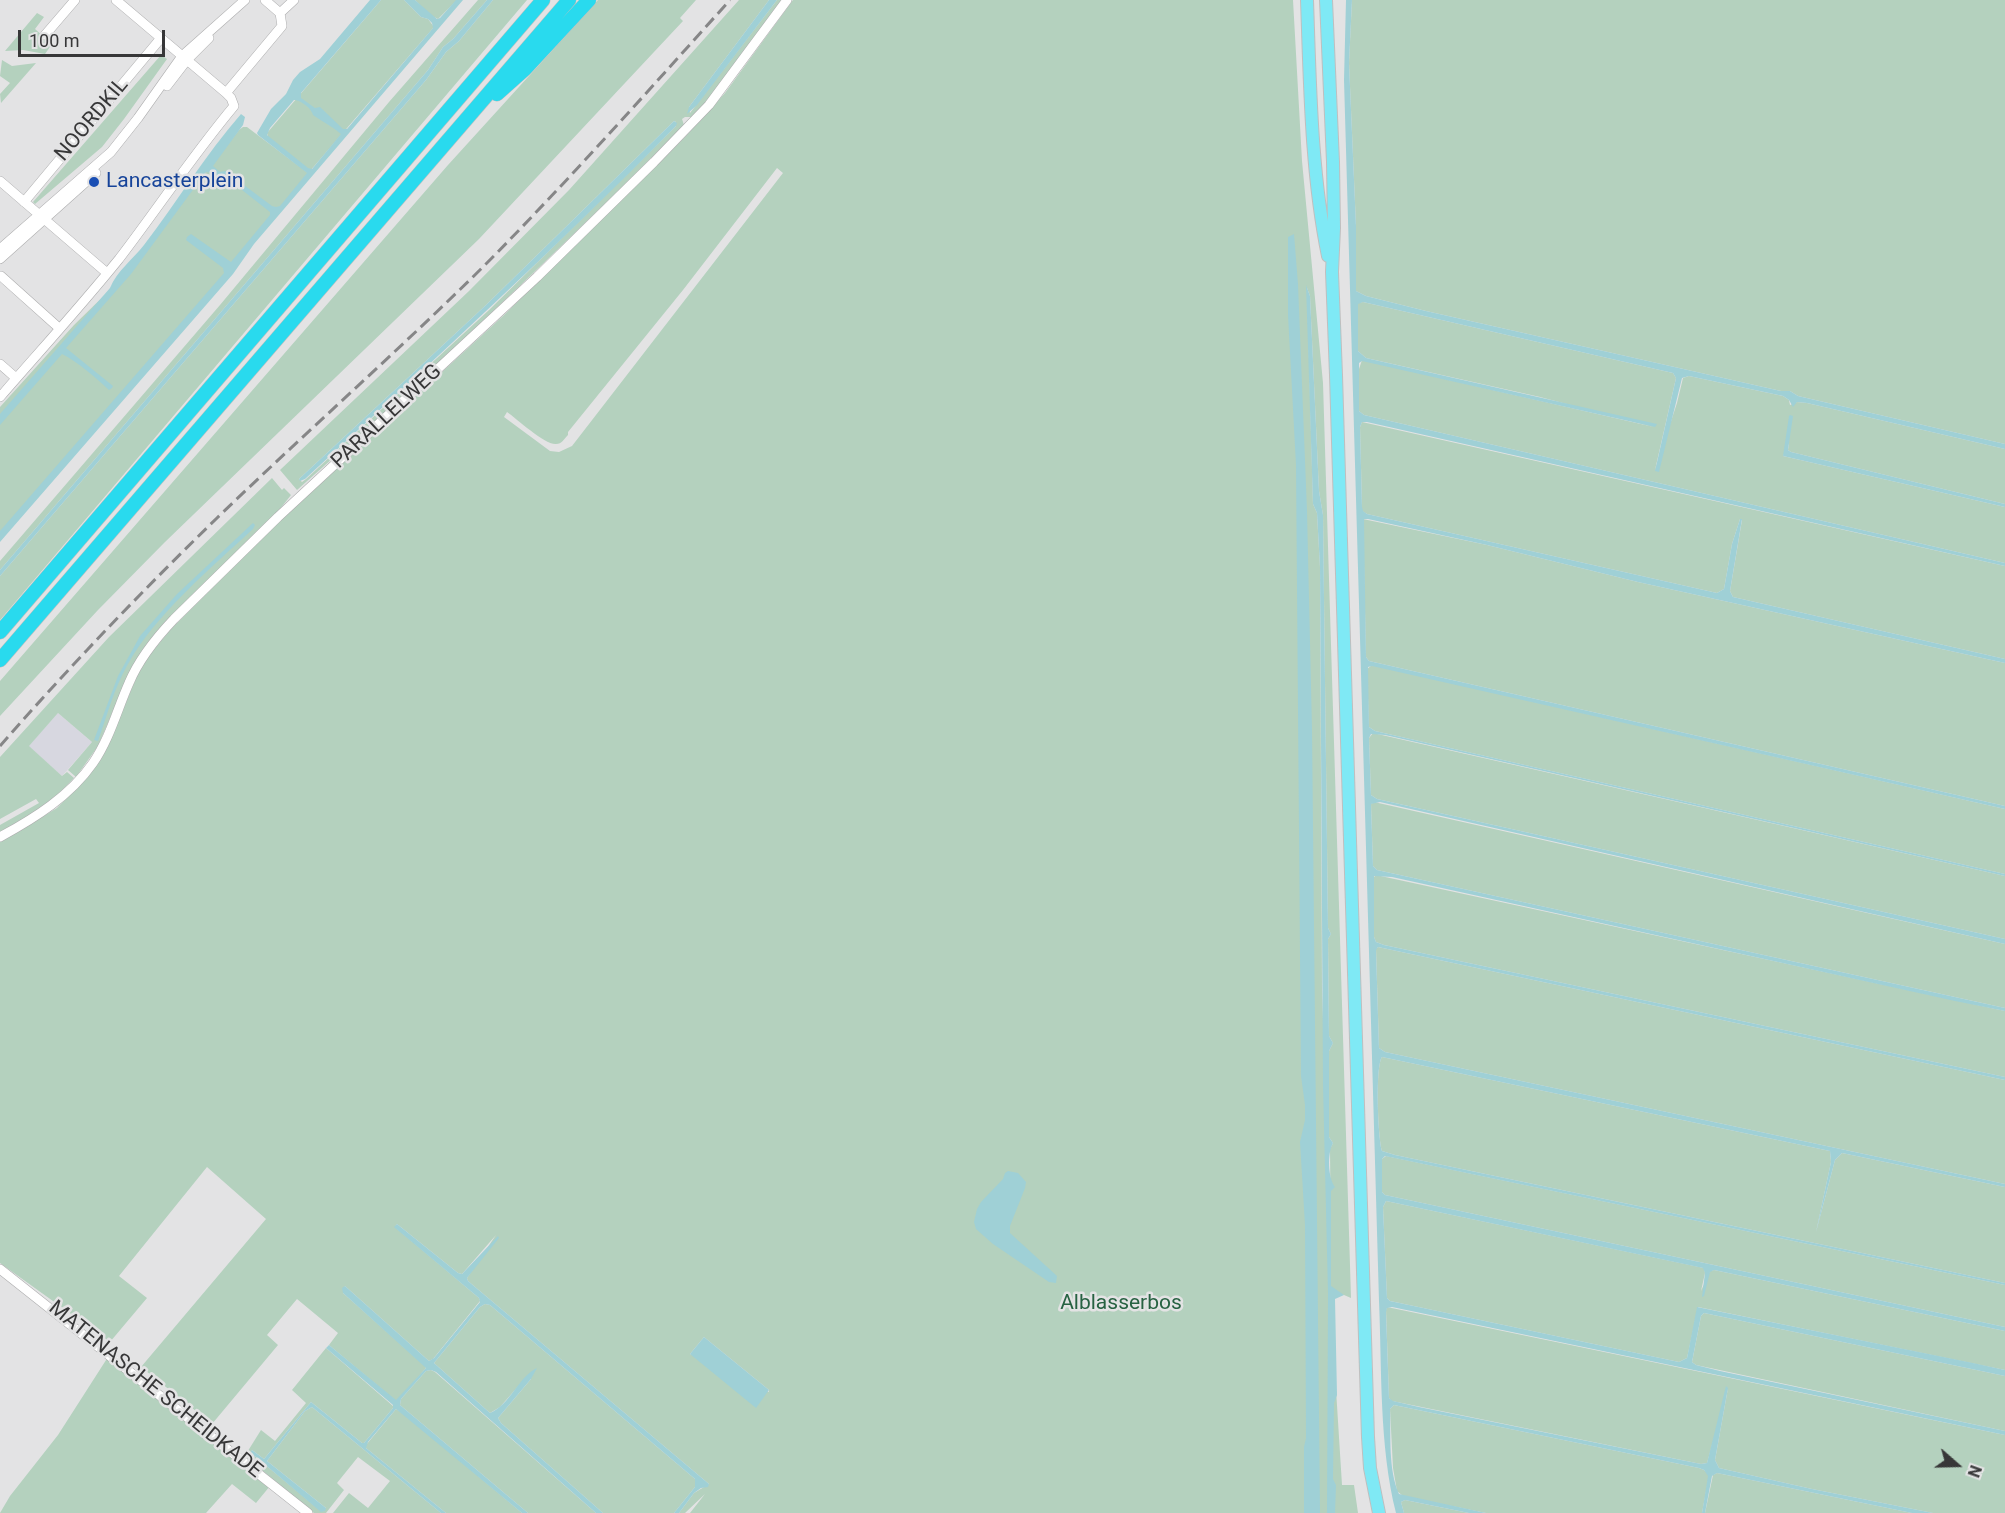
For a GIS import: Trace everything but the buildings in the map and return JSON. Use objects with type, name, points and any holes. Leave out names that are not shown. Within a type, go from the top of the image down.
[{"type":"highway","points":[[0,660],[569,0]]},
{"type":"highway","points":[[447,141],[525,69],[589,0]]},
{"type":"highway","points":[[0,632],[539,3]]},
{"type":"main road","points":[[1307,0],[1309,61],[1322,227],[1332,272]]},
{"type":"main road","points":[[1326,0],[1334,217],[1332,272],[1368,1437],[1370,1468],[1379,1513]]},
{"type":"street","points":[[45,34],[75,0]]},
{"type":"street","points":[[0,397],[107,273],[151,218],[196,152],[234,106],[226,93],[116,0]]},
{"type":"street","name":"NOORDKIL","points":[[0,259],[111,152],[184,58],[215,26],[245,0]]},
{"type":"street","points":[[226,93],[282,26],[280,13],[265,0]]},
{"type":"street","points":[[280,13],[294,0]]},
{"type":"street","name":"PARALLELWEG","points":[[0,837],[43,813],[69,791],[92,764],[107,739],[137,667],[159,635],[174,619],[278,517],[521,293],[662,154],[709,105],[788,0]]},
{"type":"street","name":"NOORDKIL","points":[[24,202],[161,38]]},
{"type":"street","points":[[0,181],[107,273]]},
{"type":"street","name":"NOORDKIL","points":[[0,249],[41,217]]},
{"type":"street","points":[[1,276],[59,328]]},
{"type":"street","points":[[0,364],[16,378]]},
{"type":"street","name":"MATENASCHE SCHEIDKADE","points":[[0,1269],[308,1513]]},
{"type":"shaded area","points":[[58,713],[92,742],[62,776],[28,746]]},
{"type":"green space","points":[[381,0],[404,0],[421,17],[428,19],[434,27],[310,171],[268,137],[267,133]]},
{"type":"green space","points":[[415,0],[457,0],[438,19],[430,15]]},
{"type":"green space","points":[[478,0],[487,0],[453,39],[443,47],[428,70],[0,570],[0,561]]},
{"type":"green space","points":[[493,0],[527,0],[0,620],[0,576],[426,80],[446,52],[459,41]]},
{"type":"green space","points":[[598,0],[696,0],[680,18],[683,21],[479,239],[165,542],[98,610],[0,716],[0,681],[448,165]]},
{"type":"green space","points":[[739,0],[769,0],[689,107],[690,113],[777,0],[783,0],[707,101],[692,117],[682,119],[684,125],[643,167],[345,450],[297,490],[280,470],[469,291],[569,190]],"holes":[[[674,121],[676,126],[489,310],[306,479],[302,482],[299,479],[486,305]]]},
{"type":"green space","name":"Alblasserbos","points":[[793,0],[1293,0],[1302,161],[1323,383],[1351,1298],[1330,1294],[1342,1485],[1354,1485],[1358,1513],[690,1513],[705,1494],[685,1513],[679,1513],[694,1493],[709,1484],[468,1281],[467,1278],[496,1235],[462,1274],[397,1224],[395,1227],[480,1301],[429,1361],[345,1286],[343,1293],[426,1368],[399,1399],[396,1401],[329,1345],[338,1333],[297,1299],[267,1335],[278,1345],[212,1424],[141,1367],[266,1219],[207,1167],[119,1276],[147,1298],[110,1342],[0,1263],[0,842],[57,808],[90,774],[109,743],[147,658],[171,629],[282,519],[503,316],[685,137],[725,93]],"holes":[[[777,168],[783,173],[572,446],[559,452],[550,451],[504,417],[507,412],[551,443],[558,444],[563,441]],[[1307,288],[1310,296],[1319,491],[1323,515],[1328,928],[1331,934],[1328,939],[1329,1036],[1333,1043],[1329,1051],[1329,1137],[1333,1143],[1330,1149],[1331,1257],[1322,989],[1320,567],[1317,513],[1313,504]],[[704,1337],[769,1392],[690,1354]]]},
{"type":"green space","points":[[1352,0],[2005,0],[2005,444],[1798,396],[1790,391],[1781,391],[1426,311],[1366,296],[1356,291],[1356,226],[1349,63]]},
{"type":"green space","points":[[37,13],[44,17],[35,29],[52,44],[45,54],[23,50],[5,51]]},
{"type":"green space","points":[[161,55],[167,59],[102,147],[35,204],[33,202]]},
{"type":"green space","points":[[2,60],[12,66],[36,63],[1,103],[0,94],[10,83],[0,76]]},
{"type":"green space","points":[[243,127],[247,127],[308,173],[276,214],[0,538],[0,407],[74,325],[120,280]]},
{"type":"green space","points":[[1363,302],[1673,373],[1676,378],[1655,470],[1683,378],[1689,376],[1783,396],[1789,400],[1790,405],[1797,402],[1807,403],[2005,449],[2005,504],[1791,452],[1788,450],[1789,443],[1783,456],[2005,507],[2005,563],[1364,415],[1359,411],[1359,369],[1362,360],[1654,427],[1540,397],[1366,358],[1358,351],[1356,307],[1358,303]]},
{"type":"green space","points":[[1362,422],[2005,566],[2005,659],[1733,597],[1730,591],[1742,520],[1740,519],[1732,544],[1724,589],[1717,593],[1367,514],[1362,511],[1360,427]]},
{"type":"green space","points":[[272,478],[282,490],[284,488],[291,495],[276,514],[168,619],[145,647],[127,678],[98,746],[76,777],[68,770],[92,742],[58,713],[29,746],[62,776],[67,772],[74,778],[48,802],[0,832],[0,825],[39,803],[36,799],[0,819],[0,757],[109,637]]},
{"type":"green space","points":[[1363,519],[2005,663],[2005,806],[1369,661],[1366,657]]},
{"type":"green space","points":[[1372,665],[2005,809],[2005,874],[1375,731],[1369,727],[1367,669]]},
{"type":"green space","points":[[1373,733],[2005,876],[2005,939],[1377,799],[1371,795],[1369,738]]},
{"type":"green space","points":[[1374,802],[2005,944],[2005,1008],[1377,870],[1373,866],[1371,804]]},
{"type":"green space","points":[[1376,875],[2005,1011],[2005,1077],[1384,945],[1376,942],[1374,937],[1373,878]]},
{"type":"green space","points":[[1378,947],[2005,1080],[2005,1184],[1385,1052],[1379,1048],[1376,949]]},
{"type":"green space","points":[[1382,1057],[1830,1151],[1831,1162],[1816,1232],[1835,1160],[1842,1153],[2005,1187],[2005,1283],[1382,1151],[1378,1118],[1378,1074]]},
{"type":"green space","points":[[1386,1156],[2005,1285],[2005,1327],[1385,1195],[1382,1192],[1381,1164],[1382,1159]]},
{"type":"green space","points":[[1386,1201],[1704,1268],[1701,1291],[1710,1271],[1714,1270],[2005,1331],[2005,1370],[1698,1307],[1687,1358],[1679,1362],[1390,1301],[1387,1298],[1383,1207]]},
{"type":"green space","points":[[485,1304],[490,1305],[695,1479],[695,1487],[674,1513],[603,1513],[501,1423],[498,1418],[531,1379],[529,1374],[500,1407],[490,1413],[434,1363],[480,1307]]},
{"type":"green space","points":[[1387,1307],[2005,1435],[2005,1513],[1933,1513],[1719,1468],[1715,1460],[1728,1388],[1707,1463],[1701,1464],[1392,1401],[1389,1398]]},
{"type":"green space","points":[[1704,1313],[2005,1376],[2005,1431],[1696,1365],[1692,1362],[1701,1316]]},
{"type":"green space","points":[[326,1348],[393,1408],[362,1443],[311,1402],[264,1459],[252,1450],[251,1453],[321,1511],[326,1508],[267,1461],[305,1411],[312,1407],[441,1513],[333,1513],[349,1493],[368,1508],[390,1481],[358,1457],[337,1483],[344,1490],[326,1513],[314,1513],[246,1457],[261,1430],[275,1441],[306,1403],[292,1390]]},
{"type":"green space","points":[[108,1357],[270,1486],[256,1503],[232,1484],[206,1513],[0,1513],[10,1496],[58,1435]]},
{"type":"green space","points":[[431,1370],[596,1513],[528,1513],[400,1405],[401,1399],[426,1371]]},
{"type":"green space","points":[[1394,1405],[1699,1468],[1709,1475],[1702,1513],[1486,1513],[1403,1496],[1397,1491],[1393,1468],[1390,1409]]},
{"type":"green space","points":[[396,1409],[522,1513],[446,1513],[366,1448],[366,1445]]},
{"type":"green space","points":[[1717,1473],[1912,1513],[1705,1513],[1713,1475]]},
{"type":"green space","points":[[1405,1500],[1469,1513],[1404,1513],[1401,1502]]},
{"type":"water","points":[[370,0],[381,0],[301,93],[301,98],[315,108],[320,107],[343,129],[347,129],[433,28],[428,19],[421,17],[404,0],[415,0],[437,19],[456,0],[463,0],[254,244],[233,274],[0,542],[0,531],[224,273],[223,268],[186,240],[187,237],[191,234],[231,262],[270,215],[270,212],[237,186],[206,172],[131,274],[66,348],[113,386],[112,388],[109,390],[80,365],[62,354],[0,425],[0,414],[110,288],[125,265],[144,245],[215,146],[241,114],[245,117],[243,125],[213,166],[220,172],[225,171],[272,206],[280,206],[307,173],[257,133],[271,109],[286,94],[293,80],[300,72],[320,59]],"holes":[[[294,100],[303,103],[313,115],[341,134],[312,169],[267,135],[270,128]]]},
{"type":"water","points":[[487,0],[493,0],[459,41],[446,52],[426,80],[0,576],[0,570],[428,70],[443,47],[453,39]]},
{"type":"water","points":[[769,0],[777,0],[697,105],[687,114],[689,107]]},
{"type":"water","points":[[1346,0],[1352,0],[1349,63],[1356,226],[1356,291],[1366,296],[1426,311],[1781,391],[1790,391],[1798,396],[2005,444],[2005,449],[1807,403],[1797,402],[1793,407],[1783,396],[1689,376],[1682,378],[1659,472],[1655,471],[1676,378],[1673,373],[1363,302],[1358,304],[1358,351],[1366,358],[1657,424],[1655,427],[1362,361],[1359,363],[1359,411],[1364,415],[2005,563],[2005,566],[1362,422],[1360,427],[1362,507],[1367,514],[1717,593],[1724,589],[1732,544],[1740,519],[1742,519],[1730,591],[1733,597],[2005,659],[2005,663],[1364,519],[1366,657],[1369,661],[2005,806],[2005,809],[1372,666],[1368,667],[1369,727],[1375,731],[2005,874],[2005,876],[1385,735],[1371,734],[1369,738],[1371,795],[1377,799],[2005,939],[2005,944],[1380,802],[1371,804],[1373,866],[1377,870],[2005,1008],[2005,1011],[1955,1001],[1392,877],[1374,876],[1374,937],[1376,942],[1384,945],[2005,1077],[2005,1080],[1378,947],[1376,950],[1379,1048],[1385,1052],[2005,1184],[2005,1187],[1842,1153],[1835,1160],[1816,1232],[1831,1162],[1830,1151],[1382,1057],[1378,1074],[1378,1118],[1382,1151],[2005,1283],[2005,1285],[1385,1156],[1382,1159],[1382,1192],[1385,1195],[2005,1327],[2005,1331],[1714,1270],[1710,1272],[1702,1297],[1705,1273],[1703,1268],[1386,1201],[1383,1207],[1387,1298],[1390,1301],[1679,1362],[1687,1358],[1697,1307],[1973,1363],[2005,1370],[2005,1376],[1704,1313],[1701,1316],[1692,1362],[1720,1371],[2005,1431],[2005,1435],[1392,1307],[1387,1308],[1386,1312],[1389,1398],[1419,1407],[1701,1464],[1707,1463],[1726,1386],[1728,1388],[1715,1460],[1719,1468],[1933,1513],[1912,1513],[1717,1473],[1712,1476],[1705,1513],[1702,1513],[1708,1476],[1704,1470],[1699,1468],[1394,1405],[1390,1409],[1391,1452],[1393,1474],[1399,1494],[1486,1513],[1469,1513],[1405,1500],[1401,1502],[1404,1513],[1396,1513],[1387,1461],[1381,1381],[1344,80]]},
{"type":"water","points":[[674,121],[677,123],[676,126],[539,261],[352,436],[300,481],[299,479],[486,305]]},
{"type":"water","points":[[1294,234],[1307,511],[1312,730],[1320,1513],[1304,1513],[1305,1225],[1300,1142],[1305,1120],[1305,1105],[1301,1076],[1296,465],[1288,315],[1288,237]]},
{"type":"water","points":[[1306,285],[1310,296],[1319,491],[1323,515],[1328,928],[1331,934],[1328,939],[1329,1036],[1333,1043],[1329,1051],[1329,1137],[1333,1143],[1329,1166],[1335,1187],[1331,1191],[1331,1286],[1344,1295],[1335,1299],[1337,1395],[1334,1403],[1333,1479],[1336,1485],[1335,1513],[1327,1513],[1328,1293],[1323,1086],[1320,567],[1317,513],[1313,504]]},
{"type":"water","points":[[1790,415],[1793,416],[1788,450],[1791,452],[2005,504],[2005,507],[1783,456]]},
{"type":"water","points":[[253,523],[255,525],[253,529],[185,592],[139,646],[119,683],[98,741],[94,740],[118,676],[140,636],[177,594]]},
{"type":"water","points":[[1008,1171],[1018,1173],[1026,1182],[1010,1226],[1010,1233],[1057,1276],[1056,1283],[1049,1282],[993,1244],[976,1229],[974,1222],[977,1209]]},
{"type":"water","points":[[397,1224],[462,1274],[498,1236],[499,1238],[467,1278],[468,1281],[709,1484],[708,1487],[701,1488],[694,1493],[679,1513],[674,1513],[695,1487],[695,1479],[490,1305],[485,1304],[480,1307],[434,1363],[490,1413],[503,1404],[525,1377],[537,1368],[531,1379],[498,1418],[603,1513],[596,1513],[431,1370],[426,1371],[401,1399],[400,1405],[528,1513],[522,1513],[396,1409],[368,1442],[366,1448],[446,1513],[441,1513],[312,1407],[305,1411],[267,1461],[326,1508],[325,1511],[321,1512],[250,1453],[252,1450],[264,1459],[311,1402],[362,1443],[393,1408],[393,1405],[326,1348],[329,1345],[396,1400],[426,1368],[343,1293],[342,1288],[345,1286],[429,1361],[434,1358],[480,1302],[479,1298],[394,1227]]},
{"type":"water","points":[[704,1337],[769,1390],[756,1408],[690,1354]]},
{"type":"railway","points":[[0,746],[79,658],[189,546],[418,330],[516,234],[730,0]]},
{"type":"place","name":"Lancasterplein","points":[[94,182]]}]
